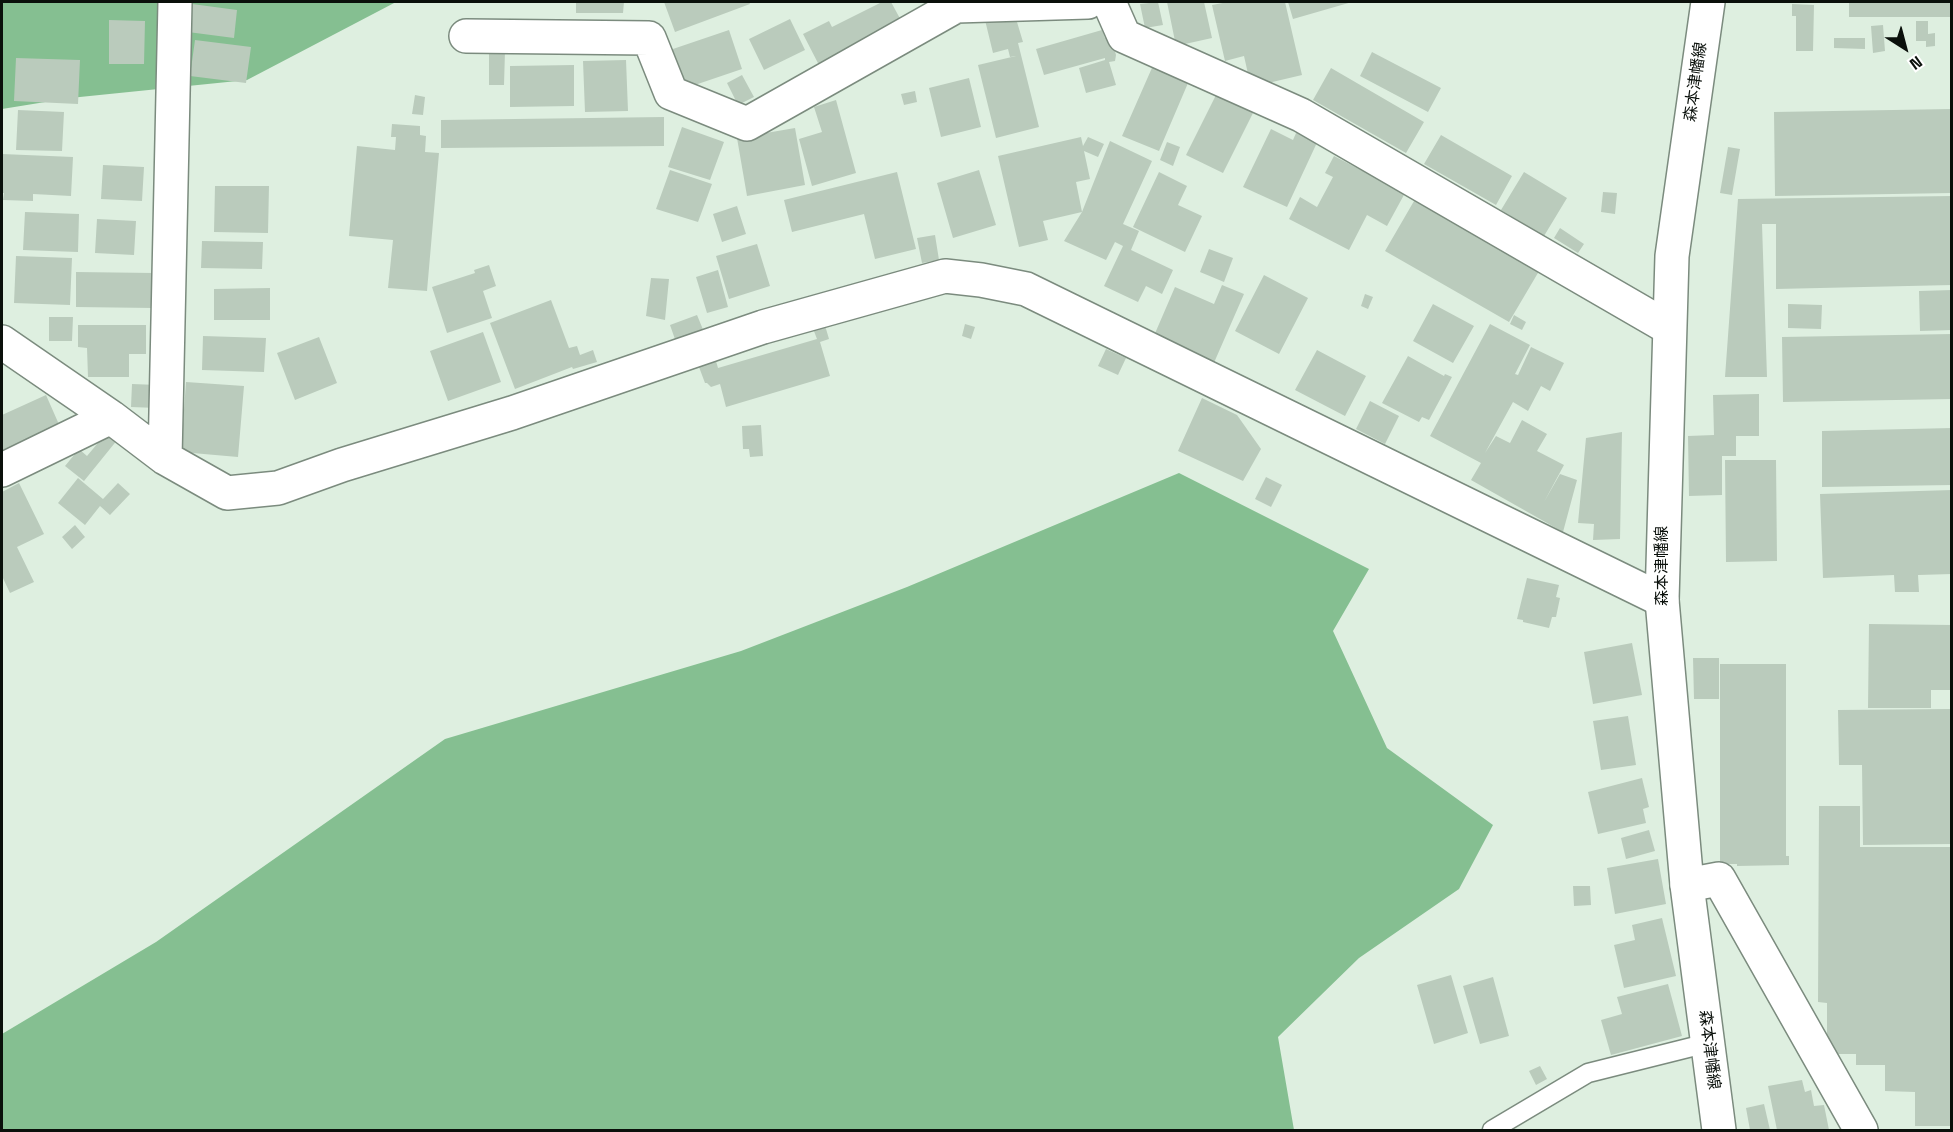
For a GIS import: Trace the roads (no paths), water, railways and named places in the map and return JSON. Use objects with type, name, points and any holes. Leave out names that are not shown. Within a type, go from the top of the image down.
[{"type":"street","points":[[165,458],[175,2]]},
{"type":"street","points":[[466,36],[649,38],[670,93],[747,124],[956,6],[1088,2]]},
{"type":"street","points":[[1109,2],[1124,36],[1302,115],[1670,328]]},
{"type":"street","name":"森本津幡線","points":[[1708,2],[1672,256],[1662,600],[1687,885],[1719,1131]]},
{"type":"street","points":[[2,342],[111,417],[165,458],[227,493],[278,488],[342,465],[512,413],[763,327],[945,276],[981,280],[1026,289],[1662,600]]},
{"type":"street","points":[[2,470],[111,417]]},
{"type":"street","points":[[1687,885],[1719,879],[1861,1131]]},
{"type":"lane","points":[[1492,1131],[1588,1073],[1708,1043]]}]
